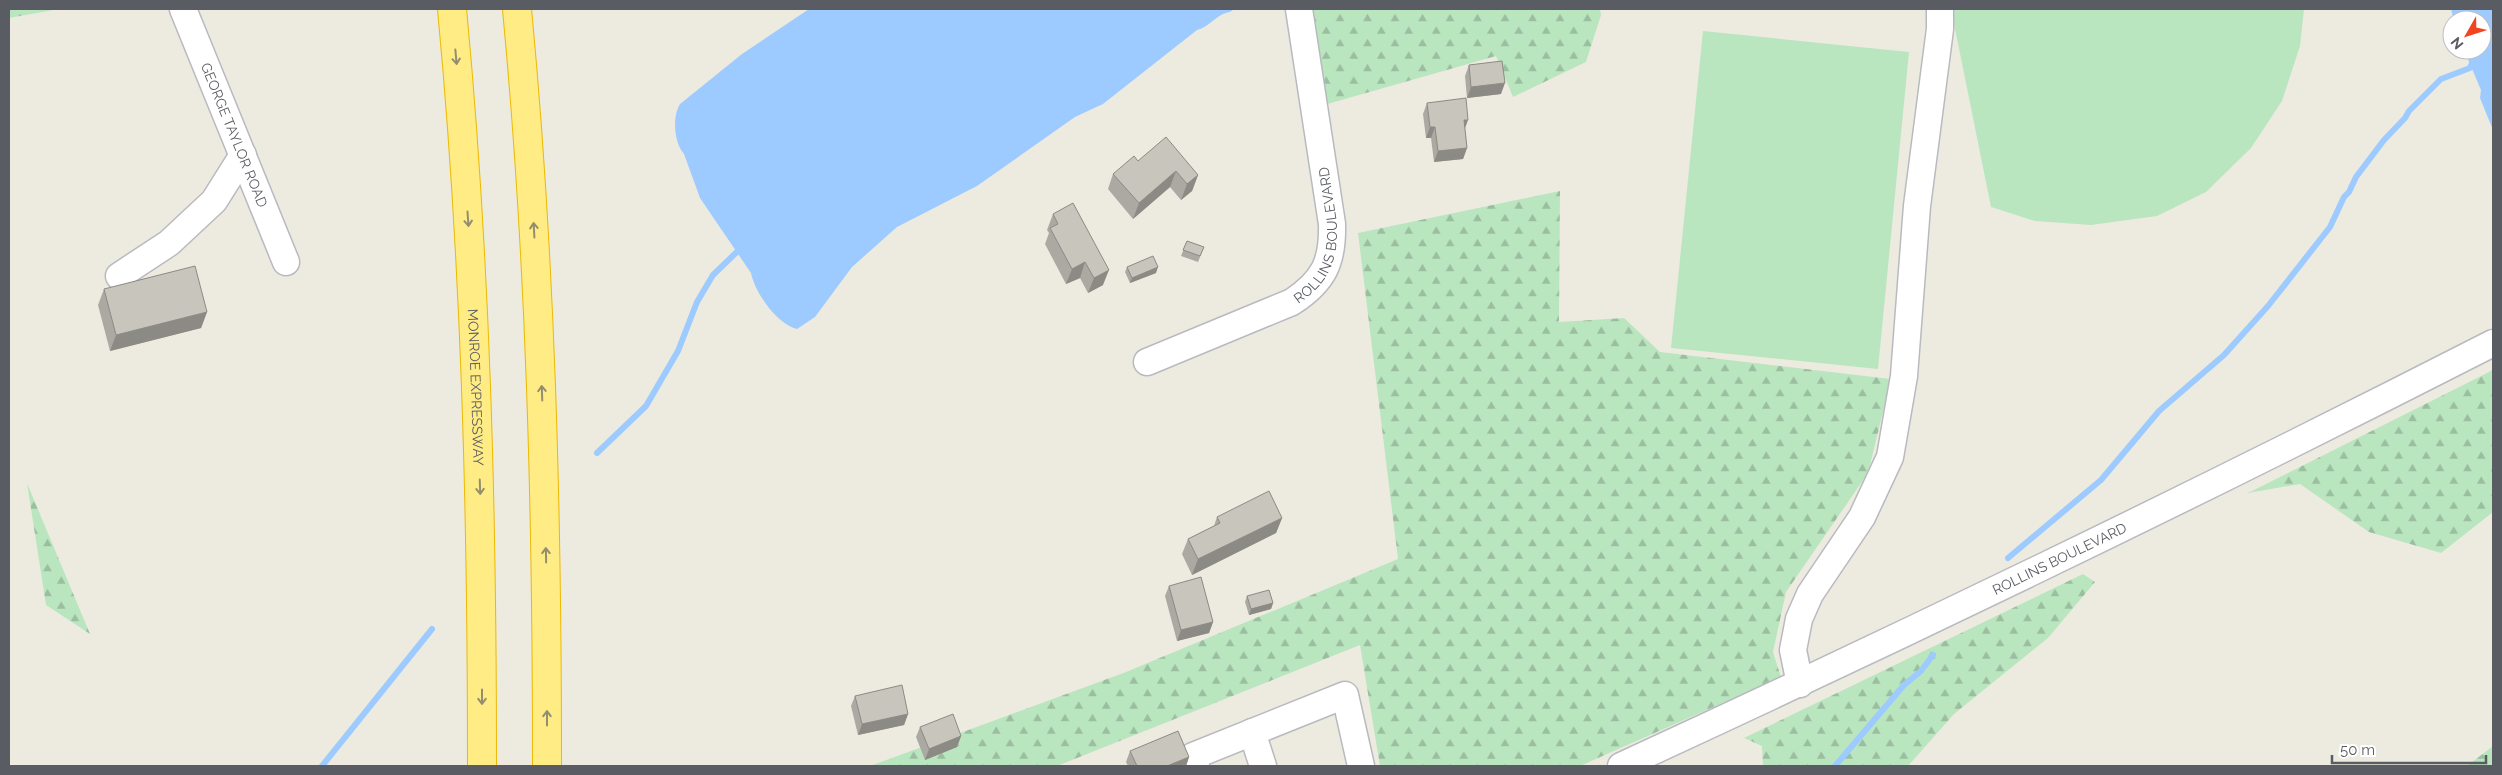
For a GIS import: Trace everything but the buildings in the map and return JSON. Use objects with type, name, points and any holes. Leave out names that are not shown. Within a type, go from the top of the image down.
[{"type":"highway","name":"MONROE EXPRESSWAY","points":[[452,9],[460,91],[476,370],[480,509],[482,766]]},
{"type":"highway","points":[[517,9],[534,228],[542,377],[546,508],[547,766]]},
{"type":"street","name":"GEORGE TAYLOR ROAD","points":[[183,9],[286,262]]},
{"type":"street","name":"ROLLINS BOULEVARD","points":[[1147,362],[1292,302],[1309,291],[1320,279],[1329,261],[1333,244],[1332,224],[1299,9]]},
{"type":"street","points":[[1800,684],[1793,650],[1799,619],[1810,594],[1862,517],[1890,457],[1904,376],[1916,216],[1940,29],[1940,9]]},
{"type":"street","points":[[119,276],[168,243],[214,201],[243,155]]},
{"type":"street","name":"ROLLINS BOULEVARD","points":[[1621,766],[1800,684],[2285,449],[2493,343]]},
{"type":"street","points":[[1196,766],[1193,756],[1345,695],[1361,766]]},
{"type":"street","points":[[1252,732],[1263,766]]},
{"type":"green space","points":[[9,9],[59,9],[9,18]]},
{"type":"green space","points":[[1312,9],[1600,9],[1601,15],[1586,62],[1513,97],[1496,56],[1324,105]]},
{"type":"green space","points":[[1951,9],[2304,9],[2300,46],[2282,101],[2251,148],[2206,192],[2157,216],[2091,225],[2035,221],[1991,207]]},
{"type":"green space","points":[[1703,31],[1909,52],[1878,369],[1671,348]]},
{"type":"green space","points":[[1560,191],[1559,322],[1624,318],[1660,352],[1891,379],[1868,473],[1786,592],[1773,652],[1781,677],[1580,766],[1380,766],[1360,645],[1057,766],[870,766],[1126,672],[1398,559],[1358,233]]},
{"type":"green space","points":[[2493,370],[2493,512],[2441,553],[2369,532],[2300,484],[2248,493]]},
{"type":"green space","points":[[27,483],[90,634],[46,605]]},
{"type":"green space","points":[[2083,574],[2095,582],[2048,638],[1954,714],[1908,766],[1763,766],[1762,746],[1744,738]]},
{"type":"green space","points":[[2493,746],[2493,766],[2467,766]]},
{"type":"water","points":[[809,9],[1234,9],[1197,30],[1103,104],[1075,117],[977,186],[897,227],[852,267],[815,317],[797,329],[782,321],[768,307],[753,281],[751,273],[700,198],[676,137],[675,123],[677,109],[680,104],[742,54]]},
{"type":"water","points":[[2493,9],[2493,130],[2480,98],[2481,90],[2468,60],[2492,60],[2492,10],[2451,10]]},
{"type":"waterway","points":[[2008,558],[2101,480],[2159,411],[2224,355],[2268,306],[2330,227],[2356,177],[2384,140],[2405,118],[2409,111],[2441,79],[2470,68],[2473,60]]},
{"type":"waterway","points":[[597,453],[646,406],[678,351],[697,302],[713,275],[742,247]]},
{"type":"waterway","points":[[322,766],[432,629]]},
{"type":"waterway","points":[[1835,766],[1904,685],[1921,671],[1933,655]]}]
